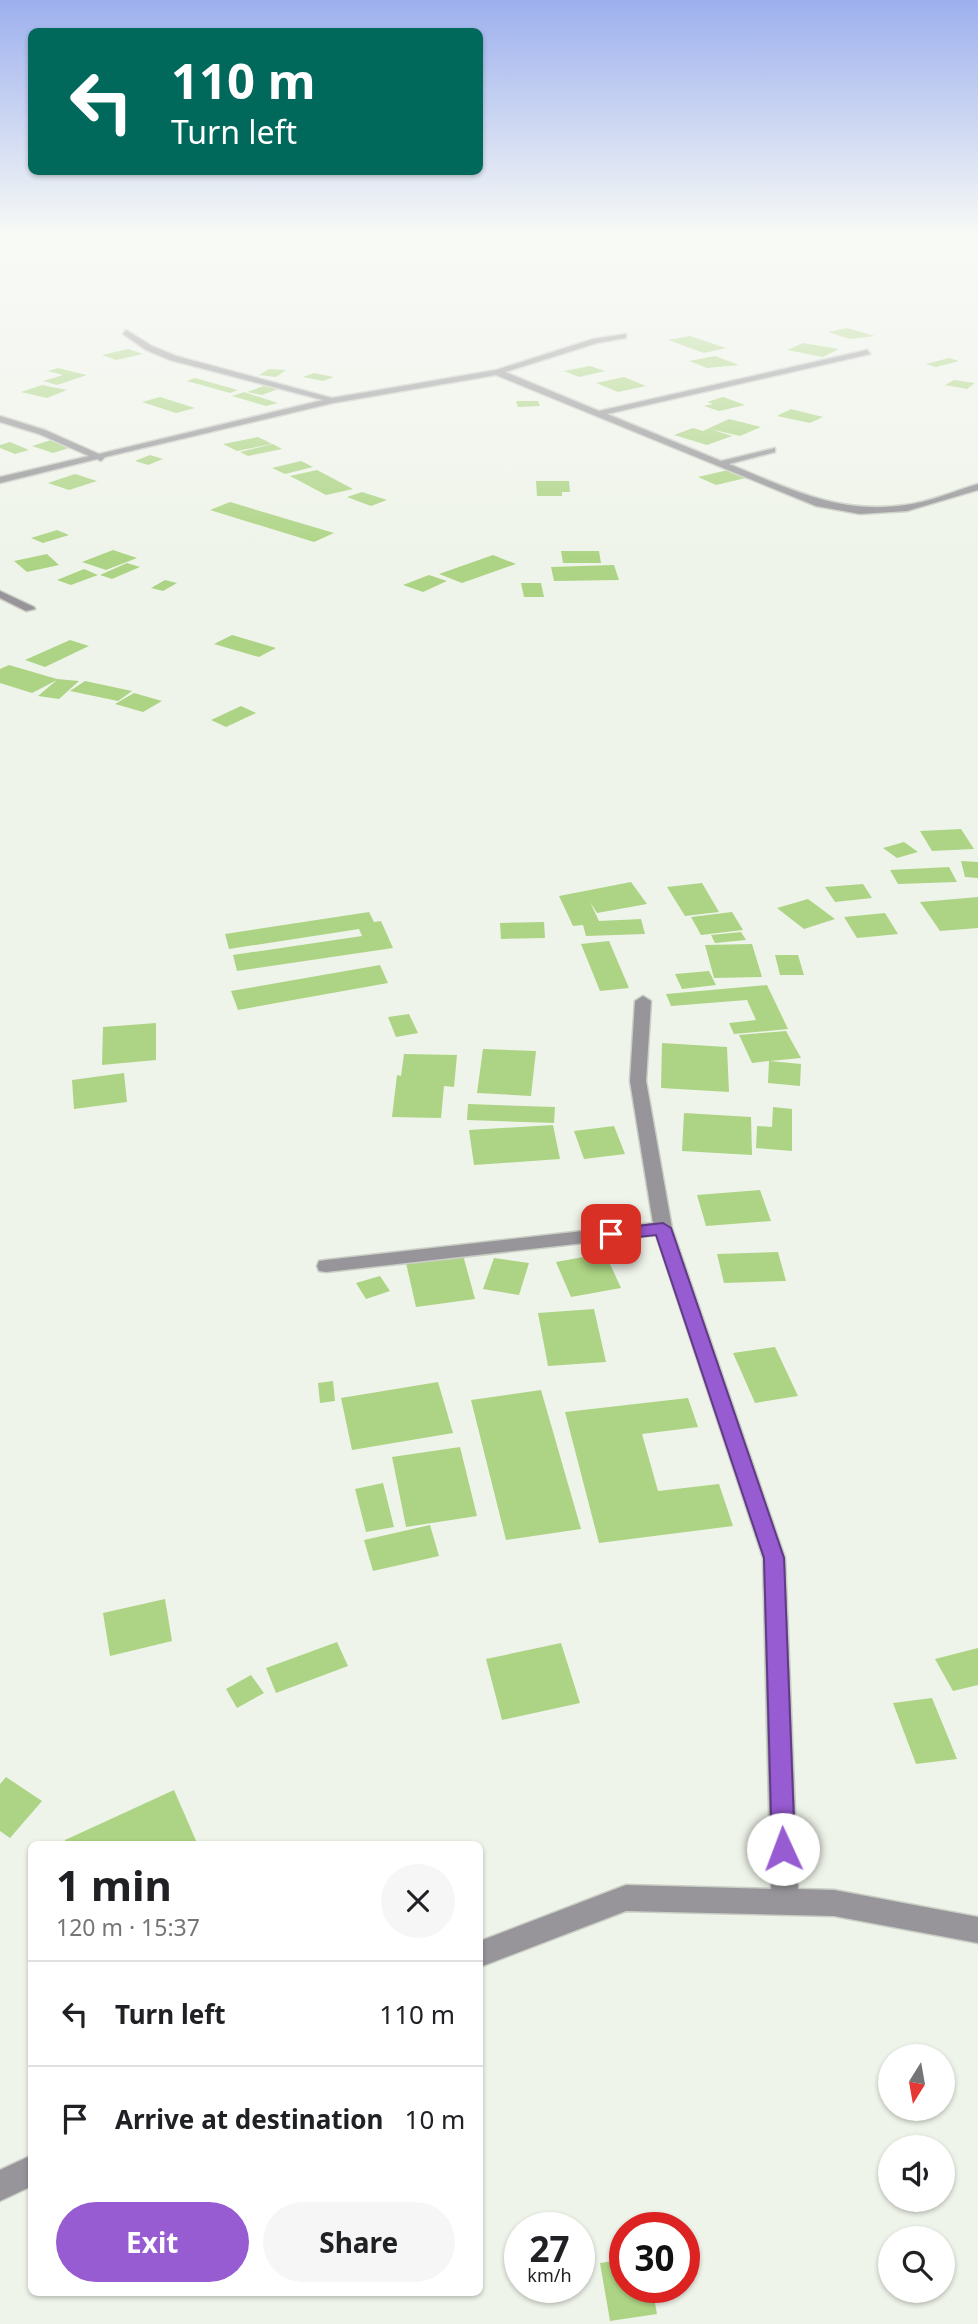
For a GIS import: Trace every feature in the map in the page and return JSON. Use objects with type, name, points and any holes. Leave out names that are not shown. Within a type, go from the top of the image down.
[{"type":"street","points":[[138,340],[173,358],[333,400]]},
{"type":"street","points":[[0,480],[101,458],[333,400],[497,372],[600,340]]},
{"type":"street","points":[[537,359],[558,358],[604,348]]},
{"type":"street","points":[[601,413],[867,352]]},
{"type":"street","points":[[497,372],[816,503],[860,510],[906,508],[978,487]]},
{"type":"street","points":[[0,419],[42,432],[101,458]]},
{"type":"street","points":[[718,464],[772,450]]},
{"type":"street","points":[[0,594],[30,609]]},
{"type":"street","points":[[643,1002],[638,1081],[663,1228],[774,1558],[785,1902]]},
{"type":"street","points":[[326,1266],[663,1228]]},
{"type":"street","points":[[483,1953],[626,1898],[834,1903],[978,1930]]},
{"type":"street","points":[[0,2186],[28,2172]]},
{"type":"building","points":[[669,340],[703,340],[726,348],[704,353]]},
{"type":"building","points":[[803,343],[839,349],[823,357],[787,350]]},
{"type":"building","points":[[128,349],[143,354],[116,360],[102,355]]},
{"type":"building","points":[[715,356],[739,365],[707,368],[689,361]]},
{"type":"building","points":[[949,358],[959,361],[936,367],[926,364]]},
{"type":"building","points":[[590,366],[605,371],[579,377],[564,371]]},
{"type":"building","points":[[58,368],[87,375],[57,385],[43,381],[63,375],[48,371]]},
{"type":"building","points":[[269,369],[286,370],[276,377],[259,375]]},
{"type":"building","points":[[314,373],[334,377],[323,381],[303,377]]},
{"type":"building","points":[[624,377],[646,386],[618,392],[596,383]]},
{"type":"building","points":[[195,378],[238,390],[230,393],[187,381]]},
{"type":"building","points":[[954,380],[975,383],[967,389],[945,385]]},
{"type":"building","points":[[42,385],[67,390],[47,398],[21,392]]},
{"type":"building","points":[[266,385],[281,388],[262,395],[247,392]]},
{"type":"building","points":[[244,392],[278,403],[266,406],[232,396]]},
{"type":"building","points":[[160,397],[195,408],[176,413],[142,402]]},
{"type":"building","points":[[723,397],[745,405],[719,411],[704,406],[713,404],[707,402]]},
{"type":"building","points":[[516,401],[538,401],[540,406],[518,407]]},
{"type":"building","points":[[791,409],[823,417],[810,423],[777,416]]},
{"type":"building","points":[[729,419],[761,427],[740,436],[710,429],[732,436],[707,445],[674,435],[693,428],[703,431]]},
{"type":"building","points":[[258,437],[272,444],[237,451],[223,444]]},
{"type":"building","points":[[51,440],[72,447],[53,453],[32,446]]},
{"type":"building","points":[[10,442],[29,450],[15,454],[0,448],[0,445]]},
{"type":"building","points":[[273,444],[282,449],[248,456],[240,452]]},
{"type":"building","points":[[150,455],[163,459],[148,465],[135,461]]},
{"type":"building","points":[[301,461],[313,467],[285,474],[272,468]]},
{"type":"building","points":[[317,470],[353,489],[326,495],[290,476]]},
{"type":"building","points":[[728,470],[746,478],[716,485],[698,477]]},
{"type":"building","points":[[75,474],[97,481],[69,490],[48,483]]},
{"type":"building","points":[[536,481],[569,481],[570,492],[562,492],[562,496],[537,496]]},
{"type":"building","points":[[362,492],[387,500],[371,506],[347,497]]},
{"type":"building","points":[[230,502],[334,533],[314,542],[210,510]]},
{"type":"building","points":[[57,530],[69,535],[43,543],[31,538]]},
{"type":"building","points":[[113,550],[137,558],[106,570],[82,562]]},
{"type":"building","points":[[561,551],[599,551],[601,563],[563,563]]},
{"type":"building","points":[[47,554],[59,565],[27,572],[14,561]]},
{"type":"building","points":[[493,555],[516,564],[462,583],[439,574]]},
{"type":"building","points":[[127,563],[140,567],[112,579],[100,575]]},
{"type":"building","points":[[614,565],[619,580],[554,581],[551,567]]},
{"type":"building","points":[[84,569],[98,575],[71,585],[57,580]]},
{"type":"building","points":[[429,575],[447,581],[423,592],[403,585]]},
{"type":"building","points":[[165,580],[177,583],[163,591],[151,588]]},
{"type":"building","points":[[521,583],[541,583],[544,597],[524,597]]},
{"type":"building","points":[[232,635],[276,648],[259,657],[214,644]]},
{"type":"building","points":[[70,640],[89,646],[45,667],[25,660]]},
{"type":"building","points":[[9,665],[57,679],[79,681],[59,699],[38,696],[57,680],[32,693],[0,683],[0,669]]},
{"type":"building","points":[[85,681],[132,691],[118,701],[70,691]]},
{"type":"building","points":[[134,693],[162,701],[143,712],[115,704]]},
{"type":"building","points":[[241,706],[256,713],[226,727],[211,720]]},
{"type":"building","points":[[961,829],[974,849],[932,851],[920,831]]},
{"type":"building","points":[[904,842],[918,852],[897,858],[883,848]]},
{"type":"building","points":[[961,861],[978,862],[978,878],[965,877]]},
{"type":"building","points":[[949,867],[957,882],[898,884],[890,870]]},
{"type":"building","points":[[631,882],[647,904],[597,913],[590,902],[599,921],[641,919],[645,934],[586,936],[583,925],[573,926],[559,896]]},
{"type":"building","points":[[702,883],[719,912],[685,916],[667,887]]},
{"type":"building","points":[[863,884],[872,898],[835,902],[825,887]]},
{"type":"building","points":[[978,897],[978,928],[940,931],[920,902]]},
{"type":"building","points":[[808,899],[835,919],[804,929],[777,908]]},
{"type":"building","points":[[369,912],[374,922],[381,921],[393,948],[237,971],[233,955],[362,936],[359,929],[229,949],[225,934]]},
{"type":"building","points":[[732,912],[743,930],[701,935],[691,917]]},
{"type":"building","points":[[885,913],[898,934],[857,938],[844,917]]},
{"type":"building","points":[[544,922],[545,938],[501,939],[500,923]]},
{"type":"building","points":[[741,932],[746,940],[715,943],[711,935]]},
{"type":"building","points":[[609,941],[629,988],[600,991],[581,944]]},
{"type":"building","points":[[752,944],[762,977],[714,978],[705,945]]},
{"type":"building","points":[[775,955],[798,955],[804,975],[780,975]]},
{"type":"building","points":[[380,965],[388,983],[238,1010],[231,991]]},
{"type":"building","points":[[709,971],[716,985],[682,989],[675,974]]},
{"type":"building","points":[[767,985],[788,1029],[734,1034],[729,1023],[756,1020],[747,1000],[671,1006],[666,994]]},
{"type":"building","points":[[409,1014],[418,1033],[396,1037],[388,1017]]},
{"type":"building","points":[[156,1023],[156,1060],[102,1065],[103,1027]]},
{"type":"building","points":[[786,1031],[801,1058],[770,1061],[801,1064],[800,1086],[768,1083],[769,1061],[752,1063],[739,1035]]},
{"type":"building","points":[[662,1043],[727,1047],[729,1092],[661,1088]]},
{"type":"building","points":[[483,1049],[536,1051],[531,1096],[477,1093]]},
{"type":"building","points":[[404,1054],[457,1055],[454,1087],[444,1086],[441,1118],[392,1117],[397,1075],[401,1076]]},
{"type":"building","points":[[124,1073],[127,1102],[74,1109],[72,1080]]},
{"type":"building","points":[[468,1104],[555,1107],[554,1123],[467,1120]]},
{"type":"building","points":[[773,1107],[792,1109],[792,1151],[756,1148],[757,1126],[772,1127]]},
{"type":"building","points":[[684,1113],[751,1117],[752,1155],[682,1151]]},
{"type":"building","points":[[553,1125],[560,1159],[474,1165],[469,1130]]},
{"type":"building","points":[[614,1126],[625,1154],[584,1159],[574,1131]]},
{"type":"building","points":[[760,1190],[771,1221],[706,1226],[697,1195]]},
{"type":"building","points":[[778,1252],[786,1281],[724,1283],[717,1254]]},
{"type":"building","points":[[605,1253],[621,1288],[571,1297],[556,1262]]},
{"type":"building","points":[[463,1255],[475,1299],[416,1307],[406,1263]]},
{"type":"building","points":[[494,1258],[529,1263],[519,1295],[483,1289]]},
{"type":"building","points":[[380,1276],[390,1291],[366,1299],[356,1283]]},
{"type":"building","points":[[594,1309],[606,1362],[548,1366],[538,1313]]},
{"type":"building","points":[[775,1347],[798,1396],[755,1403],[733,1353]]},
{"type":"building","points":[[333,1381],[335,1401],[320,1403],[318,1383]]},
{"type":"building","points":[[438,1382],[453,1433],[352,1450],[341,1398]]},
{"type":"building","points":[[541,1390],[581,1529],[506,1540],[471,1400]]},
{"type":"building","points":[[688,1398],[698,1427],[642,1434],[658,1491],[719,1484],[733,1526],[599,1543],[565,1412]]},
{"type":"building","points":[[460,1447],[477,1516],[406,1527],[392,1457]]},
{"type":"building","points":[[383,1483],[394,1527],[366,1532],[355,1489]]},
{"type":"building","points":[[430,1525],[439,1556],[373,1571],[364,1540]]},
{"type":"building","points":[[165,1599],[172,1641],[110,1656],[103,1613]]},
{"type":"building","points":[[337,1642],[348,1666],[276,1693],[266,1668]]},
{"type":"building","points":[[561,1643],[580,1703],[502,1720],[486,1659]]},
{"type":"building","points":[[978,1648],[978,1685],[953,1691],[935,1659]]},
{"type":"building","points":[[251,1675],[264,1693],[237,1708],[226,1689]]},
{"type":"building","points":[[932,1698],[957,1759],[916,1764],[893,1703]]},
{"type":"building","points":[[6,1777],[42,1801],[10,1838],[0,1831],[0,1784]]},
{"type":"building","points":[[174,1790],[196,1841],[66,1841]]},
{"type":"building","points":[[609,2262],[609,2303],[655,2303],[657,2314],[610,2321],[600,2263]]},
{"type":"route","points":[[611,1234],[663,1228],[774,1558],[783,1849]]}]
